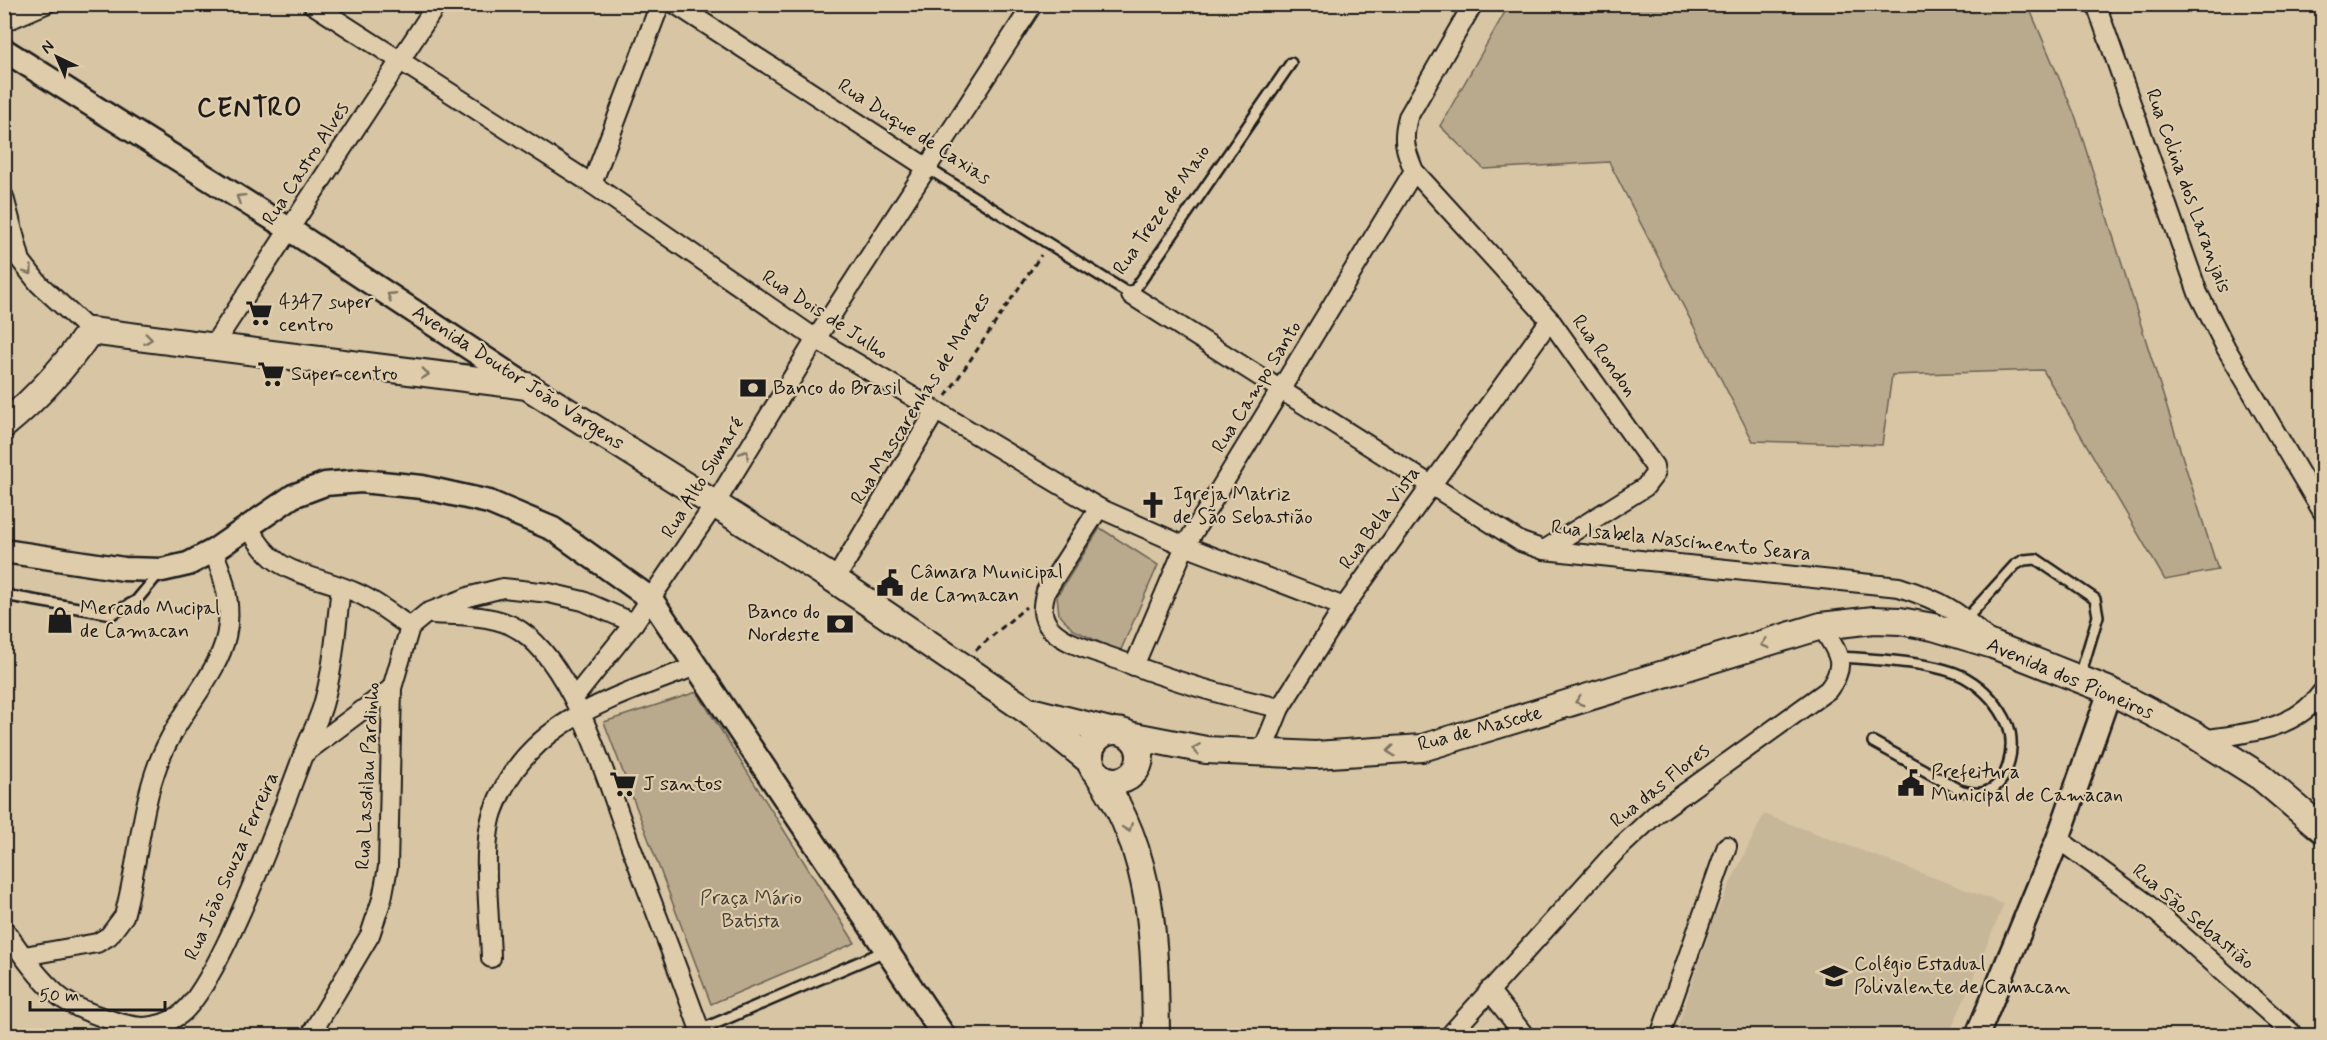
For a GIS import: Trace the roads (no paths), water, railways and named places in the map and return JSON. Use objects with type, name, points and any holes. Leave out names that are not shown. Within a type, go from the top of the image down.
[{"type":"main road","points":[[4,425],[29,405],[67,365],[90,331],[527,386]]},
{"type":"main road","name":"Avenida Doutor João Vargens","points":[[527,386],[835,580],[1029,711],[1095,769],[1114,798],[1129,828],[1150,903],[1155,943],[1156,1035]]},
{"type":"main road","name":"Avenida dos Pioneiros","points":[[1821,627],[1874,620],[1900,621],[1993,645],[2079,678],[2110,691],[2202,740],[2261,777],[2322,829]]},
{"type":"main road","name":"Rua de Mascote","points":[[1120,733],[1170,745],[1206,750],[1315,755],[1422,748],[1821,627]]},
{"type":"main road","name":"Avenida Doutor João Vargens","points":[[1029,711],[1120,733]]},
{"type":"main road","points":[[1120,733],[1140,751],[1136,770],[1119,781],[1109,781],[1095,769],[1094,742],[1120,733]]},
{"type":"street","points":[[4,22],[46,4]]},
{"type":"street","name":"Rua Dois de Julho","points":[[312,4],[592,184],[816,339],[1099,508],[1185,546],[1344,606]]},
{"type":"street","name":"Rua Castro Alves","points":[[212,347],[437,4]]},
{"type":"street","points":[[592,184],[660,4]]},
{"type":"street","name":"Rua Duque de Caxias","points":[[675,4],[929,169]]},
{"type":"street","name":"Rua Alto Sumaré","points":[[651,599],[715,504],[816,339],[929,169],[1033,4]]},
{"type":"street","points":[[1414,171],[1403,136],[1408,117],[1473,4]]},
{"type":"street","name":"Rua Colina dos Laranjais","points":[[2096,4],[2198,293],[2226,348],[2322,512]]},
{"type":"street","name":"Avenida Doutor João Vargens","points":[[4,50],[289,229],[527,386]]},
{"type":"street","name":"Rua Rondon","points":[[1414,171],[1550,320],[1650,458],[1655,474],[1645,487],[1544,550]]},
{"type":"street","name":"Rua Campo Santo","points":[[1134,666],[1185,546],[1414,171]]},
{"type":"street","points":[[4,197],[21,261],[39,284],[90,331]]},
{"type":"street","name":"Rua Treze de Maio","points":[[1131,295],[1281,391]]},
{"type":"street","name":"Rua Bela Vista","points":[[1262,752],[1280,708],[1344,606],[1550,320]]},
{"type":"street","name":"Rua Isabela Nascimento Seara","points":[[1281,391],[1521,542],[1544,550],[1899,587],[1932,598],[1966,619],[1993,645]]},
{"type":"street","name":"Rua Mascarenhas de Moraes","points":[[835,580],[935,412]]},
{"type":"street","points":[[6,549],[124,569],[162,570],[188,564],[213,551],[293,496],[325,484],[361,481],[422,487],[489,502],[553,529],[651,599],[944,1035]]},
{"type":"street","points":[[1099,508],[1046,591],[1042,606],[1043,617],[1051,628],[1067,641],[1172,681],[1280,708]]},
{"type":"street","points":[[248,525],[263,551],[277,562],[358,594],[410,627],[427,613],[471,596],[503,588],[549,593],[583,601],[634,623]]},
{"type":"street","points":[[24,956],[98,943],[110,936],[124,916],[158,765],[175,728],[219,662],[224,647],[229,622],[226,591],[213,551]]},
{"type":"street","name":"Rua João Souza Ferreira","points":[[4,929],[41,979],[68,1003],[121,1023],[142,1027],[163,1024],[179,1016],[195,1002],[227,941],[289,796],[323,706],[330,675],[341,588]]},
{"type":"street","points":[[491,958],[488,848],[493,813],[521,763],[539,741],[577,705],[651,599]]},
{"type":"street","points":[[427,613],[483,617],[505,622],[521,630],[540,646],[577,705],[701,1033]]},
{"type":"street","name":"Rua Lasdilau Pardinho","points":[[310,1035],[370,935],[382,899],[387,867],[392,688],[410,627]]},
{"type":"street","points":[[1821,627],[1840,657]]},
{"type":"street","name":"Rua das Flores","points":[[1449,1035],[1615,852],[1657,813],[1828,690],[1839,670],[1840,657]]},
{"type":"street","points":[[577,705],[696,666]]},
{"type":"street","points":[[303,755],[392,688]]},
{"type":"street","points":[[1977,1035],[2058,839],[2110,691]]},
{"type":"street","points":[[2202,740],[2279,725],[2301,714],[2322,692]]},
{"type":"street","name":"Rua São Sebastião","points":[[2058,839],[2145,902],[2295,1035]]},
{"type":"street","points":[[1660,1035],[1727,846]]},
{"type":"street","points":[[1489,990],[1525,1035]]},
{"type":"lane","name":"Rua Treze de Maio","points":[[1131,295],[1291,63]]},
{"type":"lane","name":"Rua Duque de Caxias","points":[[929,169],[1131,295]]},
{"type":"lane","points":[[1966,619],[2015,565],[2024,560],[2036,559],[2090,594],[2097,607],[2098,616],[2079,678]]},
{"type":"lane","points":[[4,595],[112,614],[136,601],[162,570]]},
{"type":"lane","points":[[1840,657],[1894,660],[1964,676],[1985,691],[2001,710],[2009,728],[2012,746],[2009,763],[2000,782],[1986,792],[1976,793],[1962,791],[1874,742]]},
{"type":"lane","points":[[701,1033],[887,950]]},
{"type":"place","name":"4347 super centro","points":[[259,313]]},
{"type":"place","name":"Super centro","points":[[271,374]]},
{"type":"place","name":"Banco do Brasil","points":[[753,388]]},
{"type":"place","name":"Igreja Matriz de São Sebastião","points":[[1153,505]]},
{"type":"place","name":"Câmara Municipal de Camacan","points":[[890,583]]},
{"type":"place","name":"Mercado Mucipal de Camacan","points":[[60,620]]},
{"type":"place","name":"Banco do Nordeste","points":[[840,624]]},
{"type":"place","name":"Prefeitura Municipal de Camacan","points":[[1911,783]]},
{"type":"place","name":"J santos","points":[[623,784]]},
{"type":"place","name":"Colégio Estadual Polivalente de Camacan","points":[[1834,976]]},
{"type":"district","name":"CENTRO","points":[[250,109]]},
{"type":"park label","name":"Praça Mário Batista","points":[[751,910]]}]
